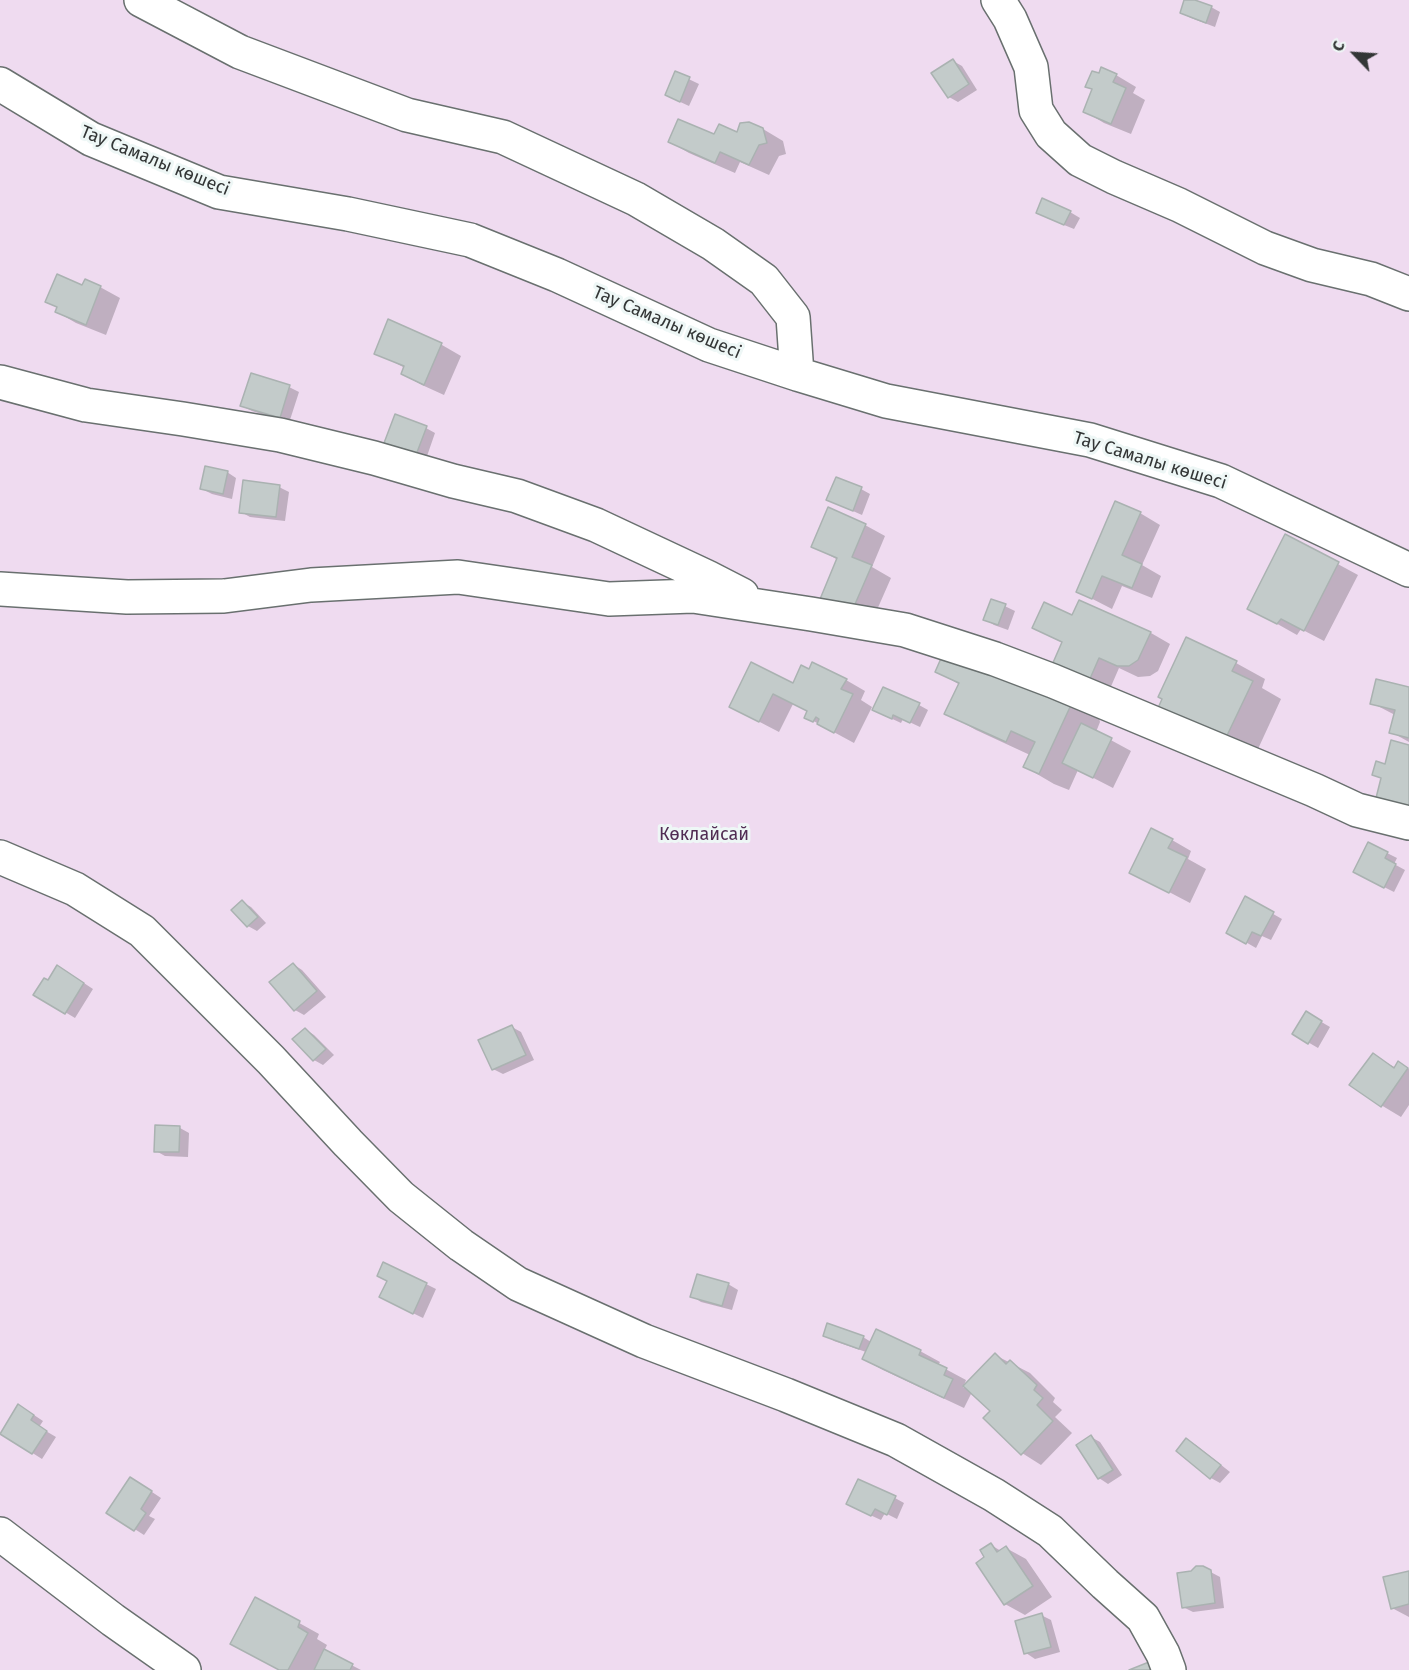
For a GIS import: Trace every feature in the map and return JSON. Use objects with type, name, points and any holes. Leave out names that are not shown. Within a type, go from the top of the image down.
[{"type":"street","points":[[141,0],[240,52],[407,114],[502,137],[636,199],[712,244],[764,280],[793,317],[797,374]]},
{"type":"street","points":[[998,0],[1010,20],[1031,68],[1036,110],[1051,135],[1080,160],[1179,205],[1265,248],[1312,265],[1371,279],[1409,294]]},
{"type":"street","name":"Тау Самалы көшесі","points":[[0,84],[91,139],[219,192],[348,214],[470,240],[556,274],[709,345],[797,374],[886,401],[1090,440],[1221,481],[1409,570]]},
{"type":"street","points":[[0,382],[86,405],[183,418],[280,435],[517,496],[596,525],[707,577],[765,608]]},
{"type":"street","points":[[0,589],[127,597],[224,596],[311,585],[458,577],[609,599],[693,597],[905,630],[995,659],[1053,681],[1357,810],[1409,823]]},
{"type":"street","points":[[0,857],[75,889],[142,931],[263,1052],[401,1197],[461,1245],[518,1284],[644,1341],[896,1440],[994,1495],[1050,1530],[1143,1618],[1163,1654],[1168,1670]]},
{"type":"street","points":[[0,1534],[113,1620],[184,1670]]},
{"type":"green space","name":"Көклайсай","points":[[0,0],[1409,0],[1409,1670],[0,1670]]},
{"type":"building","points":[[1184,0],[1195,0],[1212,6],[1206,23],[1180,13]]},
{"type":"building","points":[[953,59],[969,84],[948,98],[931,73]]},
{"type":"building","points":[[1101,67],[1117,74],[1113,82],[1126,88],[1111,124],[1083,112],[1092,89],[1085,87],[1092,71],[1099,73]]},
{"type":"building","points":[[675,71],[690,77],[680,102],[665,95]]},
{"type":"building","points":[[678,119],[714,134],[719,124],[737,132],[740,123],[749,122],[763,128],[767,143],[759,145],[749,165],[720,152],[715,163],[668,142]]},
{"type":"building","points":[[1042,198],[1071,211],[1064,225],[1036,213]]},
{"type":"building","points":[[57,274],[82,285],[85,279],[101,286],[86,325],[55,312],[57,307],[45,302]]},
{"type":"building","points":[[388,319],[442,343],[424,385],[401,374],[404,366],[374,354]]},
{"type":"building","points":[[251,373],[290,385],[280,418],[240,406]]},
{"type":"building","points":[[395,414],[427,426],[416,455],[384,443]]},
{"type":"building","points":[[205,466],[228,471],[223,494],[200,489]]},
{"type":"building","points":[[836,477],[862,487],[853,511],[826,500]]},
{"type":"building","points":[[243,480],[280,485],[276,517],[239,513]]},
{"type":"building","points":[[1115,501],[1141,512],[1122,555],[1142,564],[1132,588],[1102,576],[1092,599],[1076,592]]},
{"type":"building","points":[[828,507],[866,524],[852,557],[872,565],[849,618],[818,604],[837,558],[811,547]]},
{"type":"building","points":[[1285,534],[1339,562],[1304,631],[1281,619],[1277,624],[1247,609]]},
{"type":"building","points":[[991,599],[1006,604],[998,625],[983,620]]},
{"type":"building","points":[[1079,600],[1151,632],[1138,660],[1129,666],[1117,666],[1099,658],[1089,681],[1052,665],[1062,642],[1032,628],[1044,602],[1072,615]]},
{"type":"building","points":[[1186,637],[1237,661],[1232,671],[1253,681],[1222,746],[1155,715],[1162,699],[1158,697]]},
{"type":"building","points":[[946,647],[1071,705],[1039,774],[1023,767],[1035,742],[1011,731],[1006,742],[944,714],[959,683],[935,672]]},
{"type":"building","points":[[751,662],[793,683],[801,665],[809,669],[812,662],[847,679],[841,689],[853,694],[834,733],[817,724],[819,719],[816,717],[813,722],[804,718],[807,711],[773,694],[759,722],[729,707]]},
{"type":"building","points":[[1376,679],[1409,687],[1409,738],[1389,733],[1395,710],[1370,704]]},
{"type":"building","points":[[883,687],[920,703],[910,723],[893,715],[892,719],[872,710]]},
{"type":"building","points":[[1081,723],[1112,738],[1093,778],[1062,763]]},
{"type":"building","points":[[1391,740],[1409,745],[1409,806],[1376,798],[1381,778],[1372,775],[1376,761],[1385,764]]},
{"type":"building","points":[[1151,828],[1173,839],[1168,848],[1187,857],[1169,893],[1129,873]]},
{"type":"building","points":[[1368,842],[1388,852],[1385,858],[1396,864],[1384,888],[1353,872]]},
{"type":"building","points":[[1245,896],[1274,912],[1261,936],[1252,932],[1246,944],[1226,933]]},
{"type":"building","points":[[242,900],[258,917],[247,927],[231,910]]},
{"type":"building","points":[[293,963],[317,991],[294,1011],[269,982]]},
{"type":"building","points":[[57,965],[84,983],[65,1014],[33,995],[44,978],[48,980]]},
{"type":"building","points":[[1306,1011],[1322,1021],[1308,1044],[1292,1034]]},
{"type":"building","points":[[512,1025],[526,1055],[492,1070],[478,1040]]},
{"type":"building","points":[[305,1028],[326,1049],[313,1061],[292,1039]]},
{"type":"building","points":[[1373,1053],[1394,1068],[1398,1061],[1408,1068],[1381,1107],[1349,1085]]},
{"type":"building","points":[[155,1125],[180,1126],[179,1152],[154,1152]]},
{"type":"building","points":[[383,1262],[427,1283],[413,1314],[379,1297],[387,1281],[377,1276]]},
{"type":"building","points":[[697,1274],[729,1283],[722,1306],[690,1297]]},
{"type":"building","points":[[827,1323],[864,1336],[859,1349],[823,1336]]},
{"type":"building","points":[[876,1329],[921,1350],[919,1355],[947,1368],[944,1375],[953,1379],[944,1398],[862,1359]]},
{"type":"building","points":[[995,1353],[1006,1364],[1010,1360],[1037,1385],[1034,1390],[1043,1398],[1037,1405],[1053,1421],[1021,1455],[983,1418],[990,1411],[963,1386]]},
{"type":"building","points":[[18,1404],[34,1415],[31,1420],[47,1431],[32,1454],[0,1434]]},
{"type":"building","points":[[1091,1435],[1113,1470],[1098,1479],[1076,1445]]},
{"type":"building","points":[[1186,1438],[1221,1465],[1210,1479],[1176,1451]]},
{"type":"building","points":[[130,1477],[152,1491],[141,1509],[146,1513],[134,1531],[106,1513]]},
{"type":"building","points":[[858,1479],[896,1496],[887,1515],[875,1509],[871,1516],[846,1504]]},
{"type":"building","points":[[991,1543],[997,1552],[1006,1546],[1033,1586],[1004,1605],[976,1563],[984,1557],[980,1550]]},
{"type":"building","points":[[1196,1566],[1203,1566],[1211,1570],[1215,1603],[1182,1608],[1177,1573],[1191,1571]]},
{"type":"building","points":[[1409,1571],[1409,1604],[1391,1609],[1383,1577]]},
{"type":"building","points":[[255,1597],[300,1621],[298,1627],[308,1633],[288,1670],[279,1670],[230,1644]]},
{"type":"building","points":[[1042,1613],[1051,1647],[1024,1654],[1015,1621]]},
{"type":"building","points":[[324,1649],[353,1664],[350,1670],[314,1670]]},
{"type":"building","points":[[1149,1662],[1152,1670],[1129,1670]]}]
